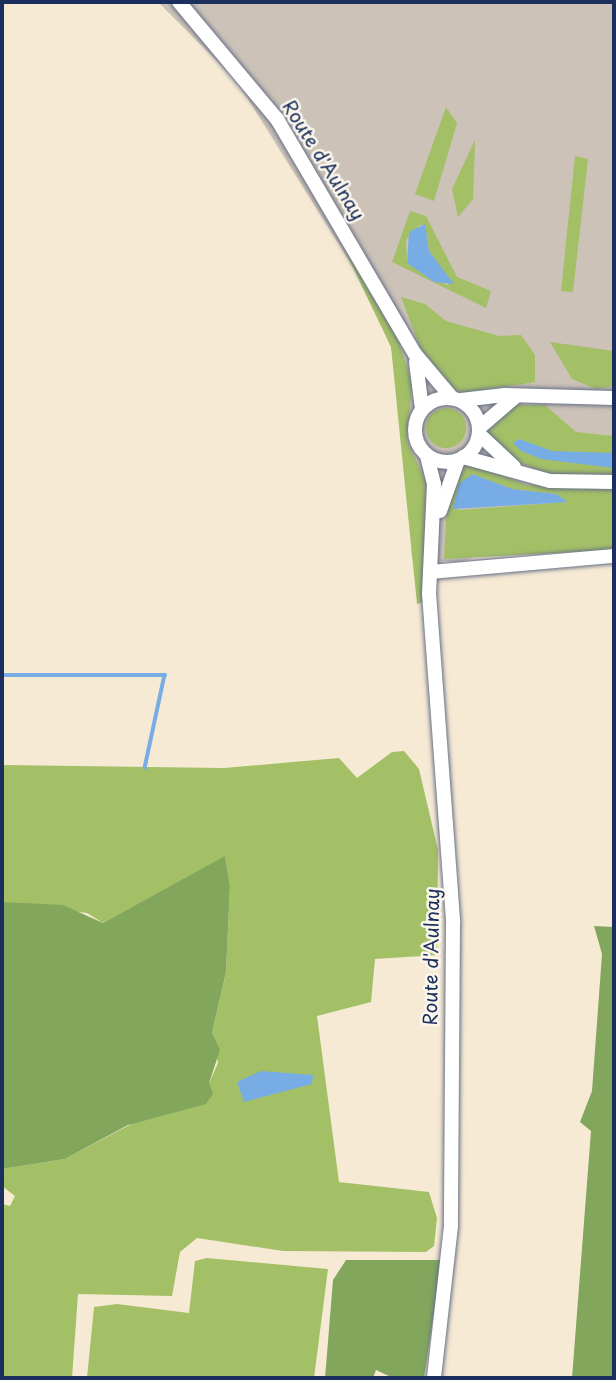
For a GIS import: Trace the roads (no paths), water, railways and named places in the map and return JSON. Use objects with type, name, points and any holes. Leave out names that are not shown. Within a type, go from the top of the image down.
[{"type":"street","name":"Route d'Aulnay","points":[[179,2],[278,119],[415,354],[456,399]]},
{"type":"street","name":"Route d'Aulnay","points":[[415,354],[422,409]]},
{"type":"street","points":[[461,459],[479,431],[518,396]]},
{"type":"street","points":[[614,398],[518,396],[456,399],[422,409],[414,430],[427,456],[461,459],[530,477],[614,482]]},
{"type":"street","points":[[456,399],[479,431],[530,477]]},
{"type":"street","name":"Route d'Aulnay","points":[[427,456],[434,484],[430,572],[453,923],[451,1226],[434,1378]]},
{"type":"street","name":"Route d'Aulnay","points":[[433,536],[461,459]]},
{"type":"street","points":[[430,572],[614,556]]},
{"type":"water","points":[[425,224],[429,251],[454,284],[434,282],[407,263],[409,232]]},
{"type":"water","points":[[519,439],[552,451],[614,453],[614,468],[541,459],[521,451],[513,443]]},
{"type":"water","points":[[472,474],[512,489],[556,494],[568,502],[453,509],[459,484]]},
{"type":"water","points":[[261,1071],[313,1075],[312,1084],[244,1102],[237,1082]]},
{"type":"waterway","points":[[2,675],[165,675],[145,768]]}]
